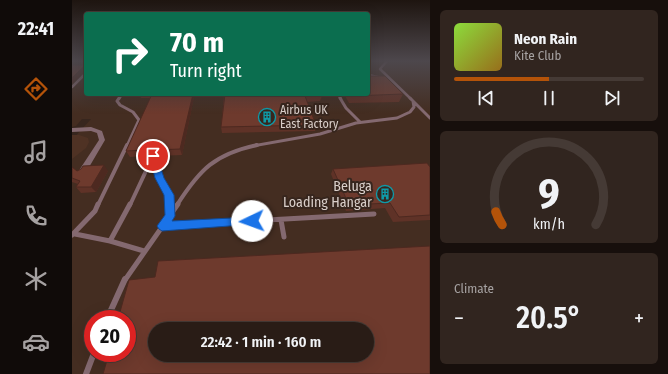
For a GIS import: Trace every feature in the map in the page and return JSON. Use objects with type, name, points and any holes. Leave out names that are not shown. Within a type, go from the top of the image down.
[{"type":"street","points":[[72,130],[96,130],[102,136],[102,140],[82,172]]},
{"type":"lane","points":[[72,87],[81,78]]},
{"type":"lane","points":[[389,78],[430,118]]},
{"type":"lane","points":[[73,233],[95,211],[139,120],[133,112],[120,105],[117,101],[121,96]]},
{"type":"lane","points":[[339,96],[346,108],[360,122]]},
{"type":"lane","points":[[111,310],[128,274],[170,216],[194,179],[212,162],[224,155],[253,147],[322,133],[360,122],[392,119],[409,114],[414,107],[413,101]]},
{"type":"lane","points":[[110,241],[136,194],[153,156],[159,178],[169,195],[170,216]]},
{"type":"lane","points":[[162,226],[374,214]]},
{"type":"lane","points":[[281,220],[284,237]]},
{"type":"lane","points":[[73,233],[110,241],[144,251]]},
{"type":"lane","points":[[86,374],[91,362]]},
{"type":"shaded area","points":[[72,78],[84,78],[84,96],[370,96],[370,78],[430,78],[430,374],[72,374],[72,140],[91,119],[82,119],[76,126],[72,127]]},
{"type":"shaded area","points":[[72,135],[79,135],[88,138],[89,142],[86,148],[72,159]]},
{"type":"building","points":[[370,78],[387,78],[403,94],[370,95]]},
{"type":"building","points":[[151,96],[193,96],[180,149],[154,150],[150,147],[146,150],[126,151]]},
{"type":"building","points":[[225,96],[305,96],[316,125],[221,127]]},
{"type":"building","name":"Beluga Loading Hangar","points":[[427,163],[430,167],[430,215],[399,217],[390,203],[349,205],[333,169]]},
{"type":"building","points":[[104,165],[91,187],[76,187],[80,181],[72,178],[72,167],[77,171],[83,166]]},
{"type":"building","points":[[430,246],[430,374],[103,374],[106,362],[136,362],[136,310],[121,310],[129,280],[155,277],[158,261]]},
{"type":"place","name":"Airbus UK East Factory","points":[[267,117]]},
{"type":"place","name":"Beluga Loading Hangar","points":[[385,194]]},
{"type":"route","points":[[153,156],[159,178],[169,195],[170,216],[162,226],[252,221]]}]
